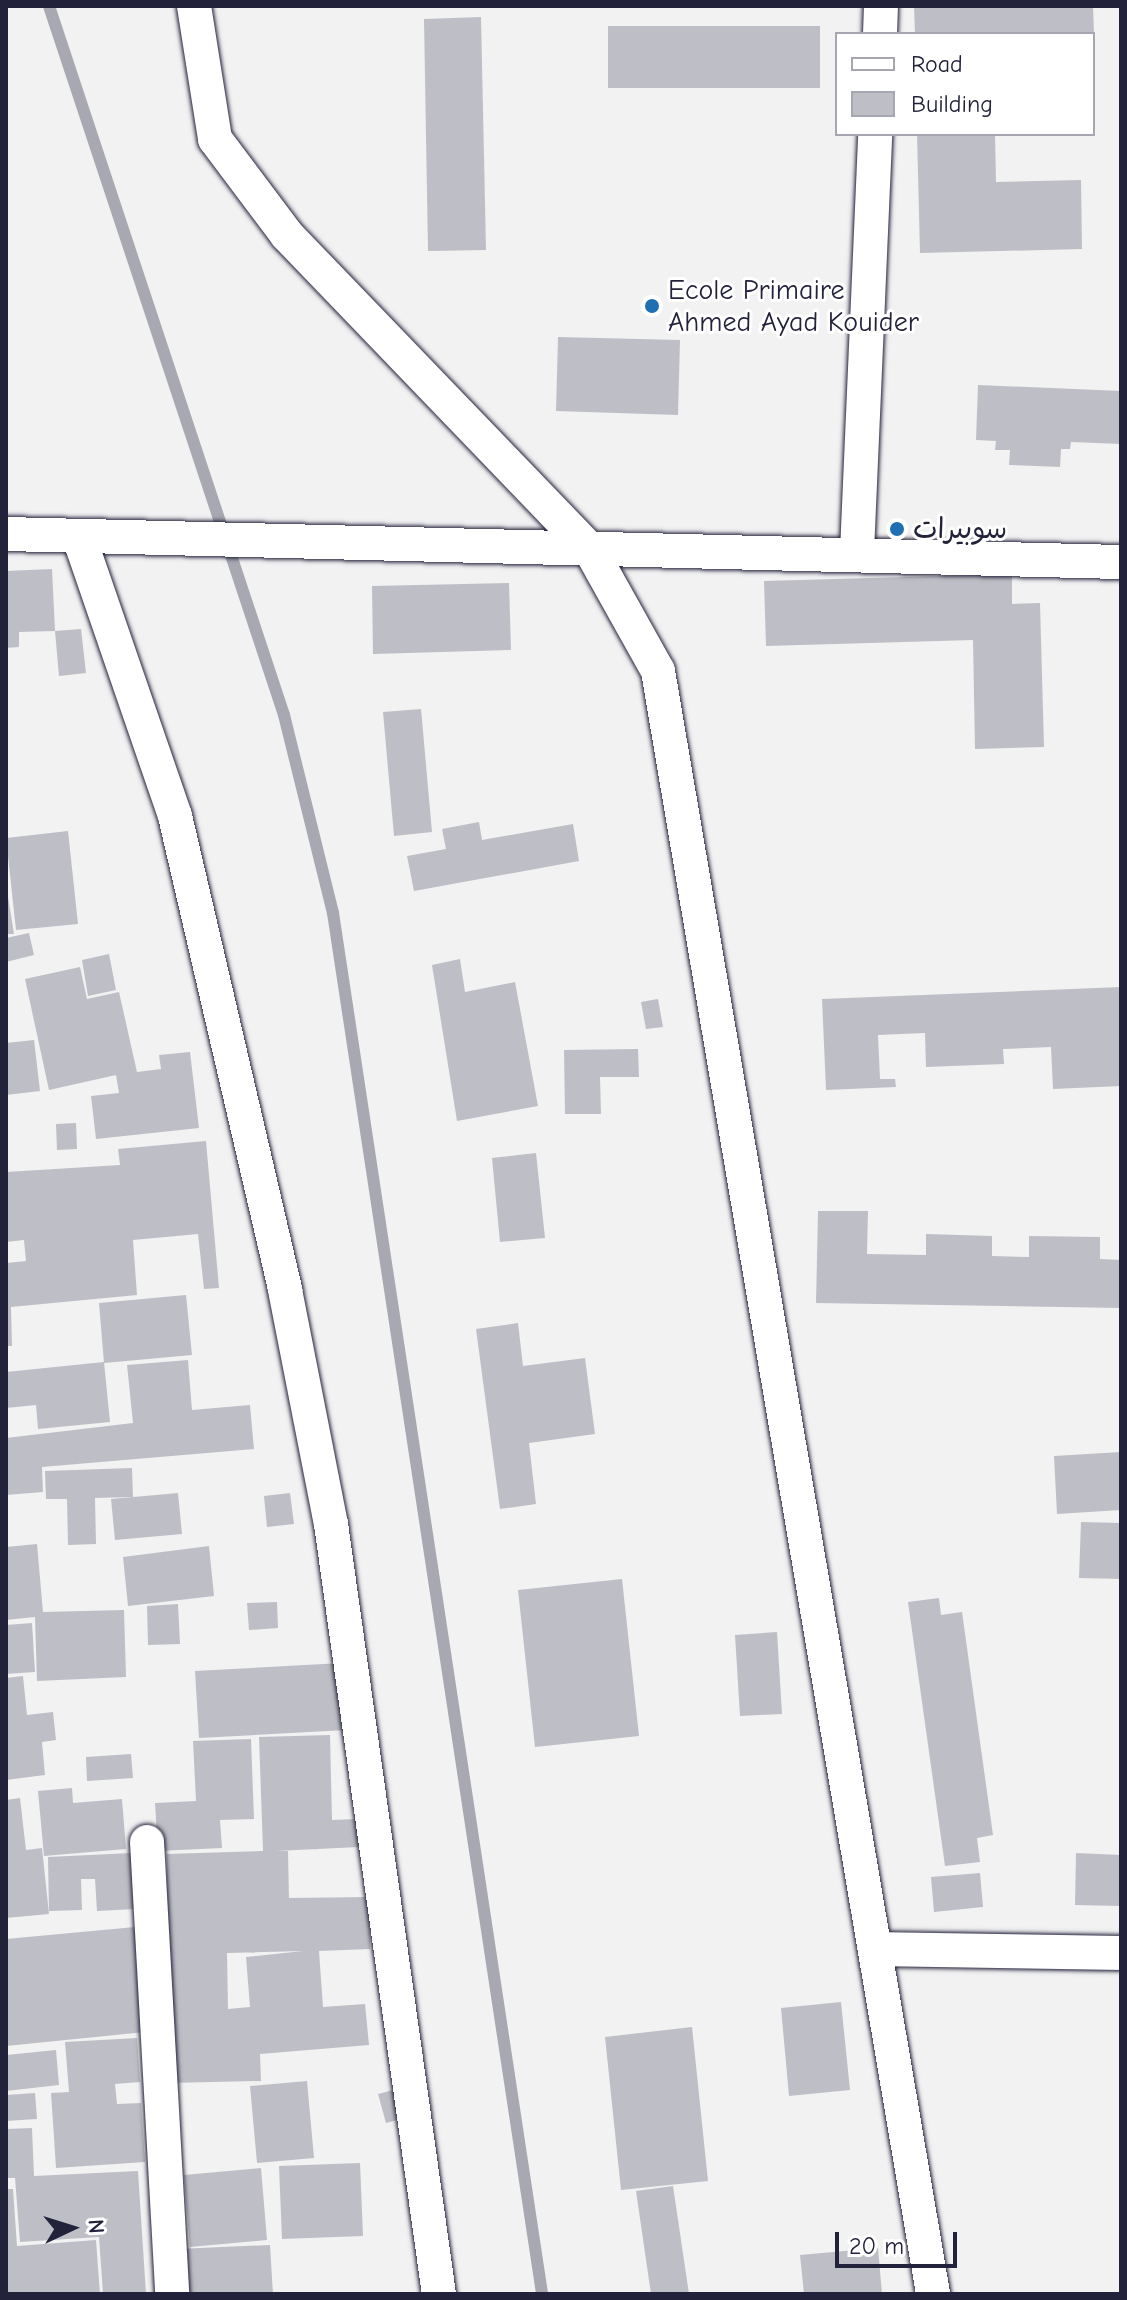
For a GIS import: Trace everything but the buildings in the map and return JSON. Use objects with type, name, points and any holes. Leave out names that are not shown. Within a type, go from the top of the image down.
[{"type":"street","points":[[880,32],[881,6]]},
{"type":"street","points":[[193,11],[215,139],[287,235],[591,551],[658,671],[933,2294]]},
{"type":"street","points":[[857,552],[875,136]]},
{"type":"street","points":[[6,534],[591,551],[857,552],[1121,562]]},
{"type":"street","points":[[79,537],[175,816],[285,1290],[331,1524],[439,2294]]},
{"type":"street","points":[[147,1842],[172,2294]]},
{"type":"street","points":[[875,1949],[1121,1953]]},
{"type":"waterway","points":[[49,6],[284,715],[333,913],[542,2294]]},
{"type":"place","name":"Ecole Primaire Ahmed Ayad Kouider","points":[[652,306]]},
{"type":"place","name":"سوبيرات","points":[[897,529]]}]
